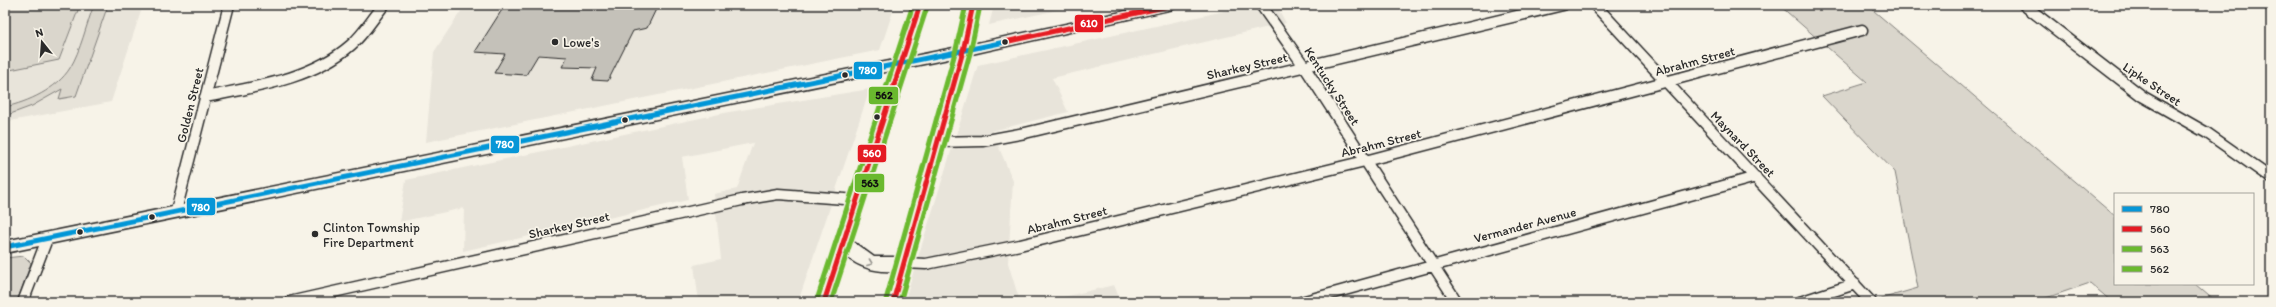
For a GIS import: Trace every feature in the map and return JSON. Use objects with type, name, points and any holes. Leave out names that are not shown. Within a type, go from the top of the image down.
[{"type":"main road","points":[[824,302],[920,5]]},
{"type":"main road","points":[[892,302],[904,263],[936,142],[963,51],[973,5]]},
{"type":"main road","points":[[5,247],[963,51],[1173,5]]},
{"type":"main road","points":[[843,243],[869,263],[878,265],[904,263]]},
{"type":"street","name":"Golden Street","points":[[176,211],[229,5]]},
{"type":"street","points":[[205,97],[286,80],[309,71],[347,49],[384,5]]},
{"type":"street","name":"Kentucky Street","points":[[1261,5],[1304,66],[1458,302]]},
{"type":"street","name":"Sharkey Street","points":[[936,142],[982,141],[1002,138],[1563,5]]},
{"type":"street","name":"Maynard Street","points":[[1595,5],[1872,302]]},
{"type":"street","name":"Lipke Street","points":[[2024,5],[2142,96],[2207,133],[2271,178]]},
{"type":"street","name":"Abrahm Street","points":[[904,263],[926,264],[955,260],[1365,161],[1862,30]]},
{"type":"street","name":"Vermander Avenue","points":[[1301,302],[1432,264],[1756,177]]},
{"type":"street","name":"Sharkey Street","points":[[288,302],[742,200],[778,194],[795,194],[858,200]]},
{"type":"street","points":[[23,302],[47,239]]},
{"type":"street","points":[[1800,302],[1855,284]]},
{"type":"shaded area","points":[[5,5],[143,5],[111,102],[5,122]]},
{"type":"shaded area","points":[[5,5],[80,5],[59,60],[5,71]]},
{"type":"shaded area","points":[[94,5],[108,5],[76,96],[59,99],[62,89],[32,106],[5,116],[5,107],[23,102],[41,94],[64,76],[74,61]]},
{"type":"shaded area","points":[[465,5],[895,5],[880,50],[426,142],[434,52]]},
{"type":"shaded area","points":[[994,5],[1080,5],[989,25]]},
{"type":"shaded area","points":[[1252,5],[1276,5],[1286,23],[1052,78],[1068,112],[992,131],[1013,181],[1008,263],[1020,302],[904,302],[978,65]]},
{"type":"shaded area","points":[[1779,5],[1867,5],[2114,215],[2114,285],[2196,285],[2216,302],[2112,302],[2090,283],[2034,302],[1870,302],[1918,288],[1895,172],[1822,96],[1867,82]]},
{"type":"shaded area","points":[[870,89],[798,302],[699,302],[694,265],[721,259],[714,194],[737,189],[753,143],[682,157],[688,200],[463,251],[464,208],[399,222],[406,180],[729,112]]},
{"type":"shaded area","points":[[24,256],[31,263],[17,302],[5,302],[5,258]]},
{"type":"shaded area","points":[[1114,285],[1121,302],[1042,302]]},
{"type":"building","name":"Lowe's","points":[[505,5],[658,5],[647,28],[633,31],[608,81],[592,80],[597,68],[562,67],[567,57],[538,55],[526,75],[494,73],[505,54],[475,52]]},
{"type":"transit line","name":"562","points":[[817,300],[913,5]]},
{"type":"transit line","name":"560","points":[[824,302],[920,5]]},
{"type":"transit line","name":"562","points":[[886,300],[956,49],[966,5]]},
{"type":"transit line","name":"560","points":[[893,302],[963,51],[973,5]]},
{"type":"transit line","name":"610","points":[[1005,42],[1173,5]]},
{"type":"transit line","name":"563","points":[[900,302],[970,53],[980,6]]},
{"type":"transit line","name":"563","points":[[831,302],[927,7]]},
{"type":"transit line","name":"780","points":[[5,247],[1005,42]]},
{"type":"place","name":"Lowe's","points":[[555,42]]},
{"type":"place","name":"Clinton Township Fire Department","points":[[315,234]]}]
